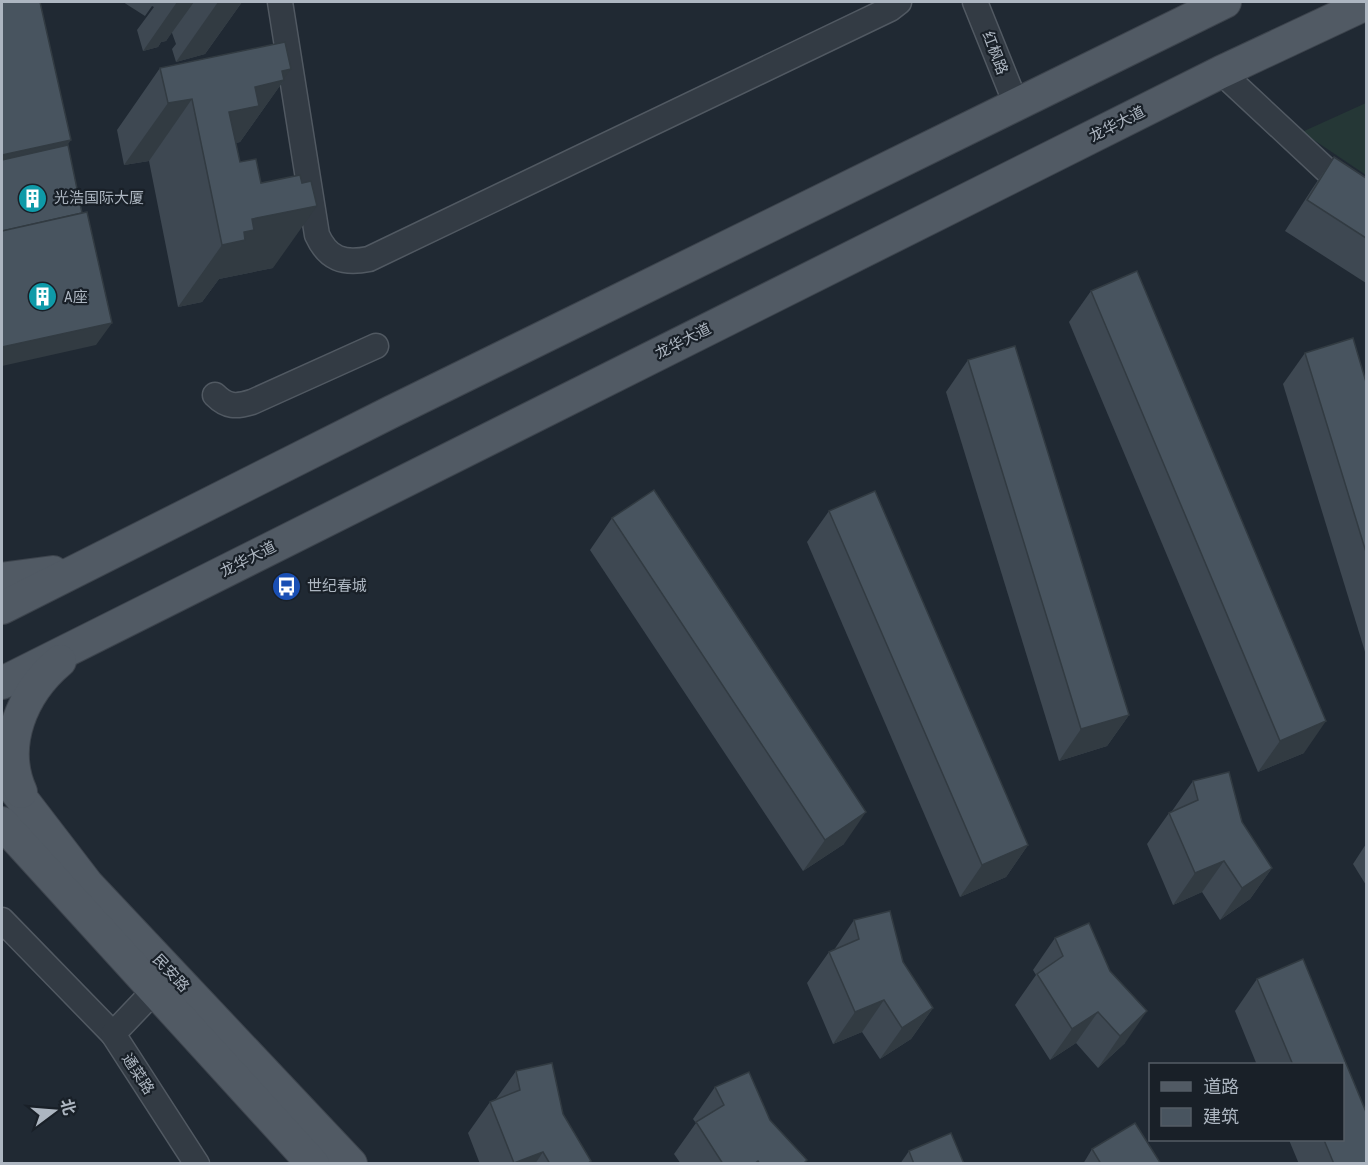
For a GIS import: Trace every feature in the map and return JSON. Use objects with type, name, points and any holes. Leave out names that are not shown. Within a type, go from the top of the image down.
[{"type":"main road","points":[[2,608],[401,407],[1225,2]]},
{"type":"main road","name":"龙华大道","points":[[2,683],[1221,72],[1366,4]]},
{"type":"main road","points":[[2,579],[32,576],[87,565]]},
{"type":"main road","points":[[41,847],[9,763],[8,743],[11,726],[21,707],[54,666],[86,640]]},
{"type":"main road","name":"民安路","points":[[2,773],[41,847],[154,991],[313,1164]]},
{"type":"main road","name":"民安路","points":[[2,825],[41,847],[88,885],[351,1164]]},
{"type":"street","points":[[280,2],[317,235],[323,247],[332,256],[357,261],[369,259],[412,239],[890,9],[899,2]]},
{"type":"street","name":"红枫路","points":[[975,2],[1016,104]]},
{"type":"street","points":[[1221,72],[1338,182],[1366,202]]},
{"type":"street","points":[[215,395],[225,404],[238,406],[252,402],[376,346]]},
{"type":"street","name":"通菜路","points":[[2,920],[112,1034],[197,1164]]},
{"type":"street","points":[[112,1034],[154,991]]},
{"type":"shaded area","points":[[1366,103],[1366,175],[1302,132]]},
{"type":"building","points":[[2,2],[40,2],[71,140],[2,155]]},
{"type":"building","points":[[285,42],[291,69],[282,71],[284,80],[255,87],[259,106],[229,112],[240,162],[256,159],[261,183],[300,175],[302,183],[311,181],[317,206],[252,219],[254,230],[244,232],[245,240],[222,245],[192,99],[168,103],[160,68]]},
{"type":"building","points":[[68,145],[82,213],[2,231],[2,160]]},
{"type":"building","points":[[1334,157],[1366,178],[1366,238],[1307,200]]},
{"type":"building","name":"A座","points":[[87,212],[112,323],[2,347],[2,231]]},
{"type":"building","points":[[1137,271],[1326,721],[1280,741],[1091,291]]},
{"type":"building","points":[[1353,338],[1366,382],[1366,552],[1305,353]]},
{"type":"building","points":[[1015,346],[1129,715],[1081,729],[968,360]]},
{"type":"building","points":[[654,490],[866,812],[825,840],[612,518]]},
{"type":"building","points":[[875,491],[1028,845],[982,865],[829,511]]},
{"type":"building","points":[[1229,772],[1242,822],[1272,868],[1242,888],[1224,861],[1195,873],[1169,813],[1198,800],[1193,781]]},
{"type":"building","points":[[890,911],[903,962],[933,1008],[902,1028],[884,1000],[855,1012],[829,952],[859,939],[854,920]]},
{"type":"building","points":[[1089,923],[1110,971],[1147,1011],[1120,1036],[1098,1012],[1072,1029],[1037,974],[1063,956],[1055,938]]},
{"type":"building","points":[[1303,959],[1366,1112],[1366,1164],[1334,1164],[1324,1141],[1344,1141],[1344,1063],[1292,1063],[1257,979]]},
{"type":"building","points":[[552,1063],[563,1114],[591,1161],[587,1164],[550,1164],[543,1152],[514,1163],[490,1102],[520,1090],[516,1071]]},
{"type":"building","points":[[749,1072],[770,1120],[807,1160],[803,1164],[760,1164],[758,1161],[754,1164],[723,1164],[696,1122],[724,1105],[715,1087]]},
{"type":"building","points":[[1135,1123],[1161,1164],[1101,1164],[1092,1149]]},
{"type":"building","points":[[951,1133],[964,1164],[914,1164],[909,1151]]},
{"type":"place","name":"光浩国际大厦","points":[[33,198]]},
{"type":"place","name":"A座","points":[[43,297]]},
{"type":"place","name":"世纪春城","points":[[286,586]]}]
